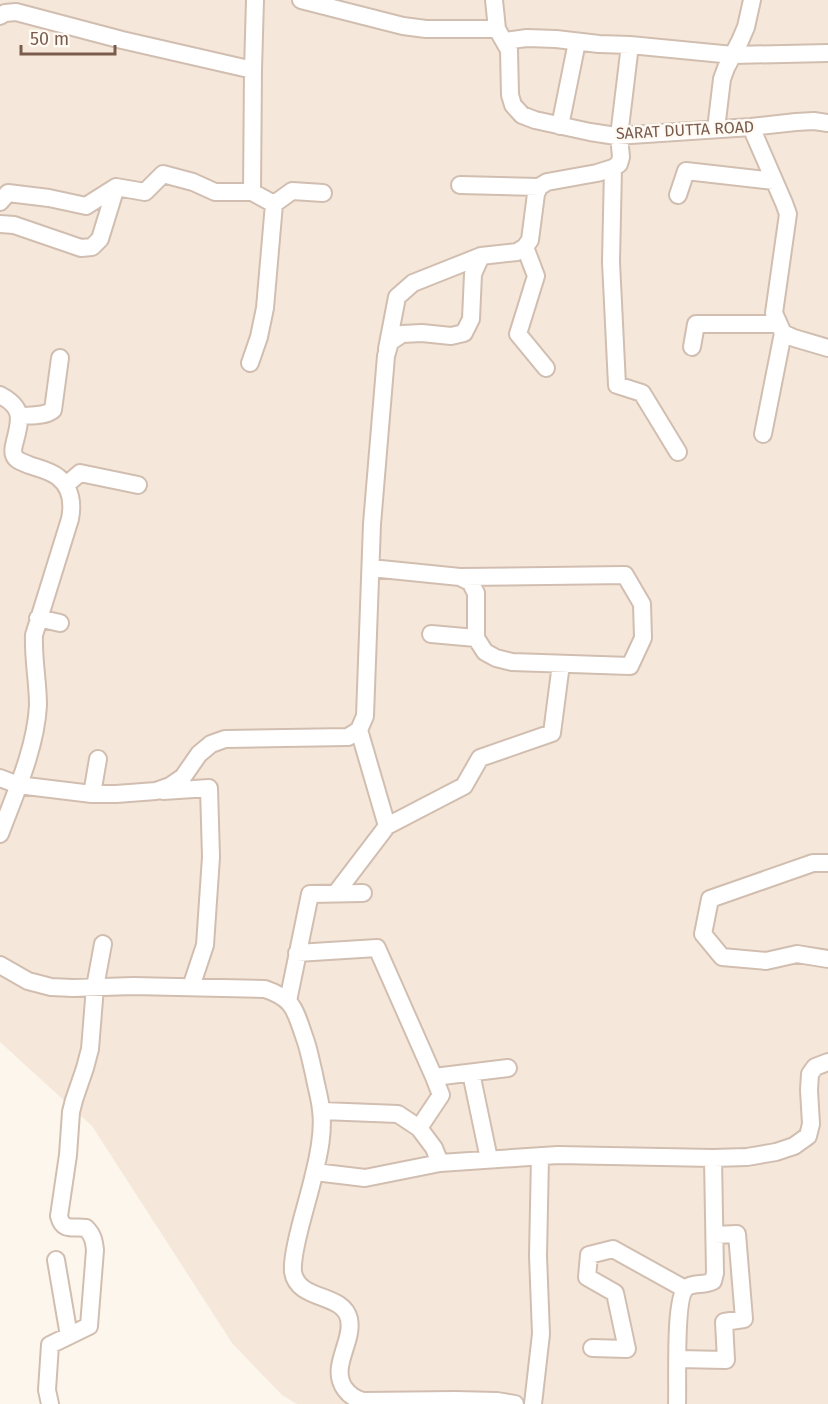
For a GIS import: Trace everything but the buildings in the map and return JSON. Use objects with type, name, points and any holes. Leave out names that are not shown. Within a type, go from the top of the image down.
[{"type":"street","points":[[3,14],[18,0]]},
{"type":"street","points":[[252,192],[255,0]]},
{"type":"street","points":[[301,0],[403,26],[733,55],[828,53]]},
{"type":"street","name":"SARAT DUTTA ROAD","points":[[494,0],[500,35],[509,50],[510,95],[513,105],[522,115],[535,120],[590,132],[619,135],[796,122],[828,123]]},
{"type":"street","points":[[716,129],[722,80],[746,27],[752,0]]},
{"type":"street","points":[[3,14],[16,12],[122,40],[253,70]]},
{"type":"street","points":[[560,126],[577,42]]},
{"type":"street","points":[[460,185],[539,187],[547,182],[597,173],[619,164],[621,157],[619,135],[630,45]]},
{"type":"street","points":[[751,127],[788,214],[774,313],[781,329],[763,434]]},
{"type":"street","points":[[612,168],[611,262],[618,385],[642,393],[678,452]]},
{"type":"street","points":[[678,195],[686,171],[774,181]]},
{"type":"street","points":[[0,202],[8,193],[49,198],[86,206],[116,187],[145,192],[163,174],[193,182],[215,192],[252,192],[274,204]]},
{"type":"street","points":[[0,224],[14,225],[81,248],[92,247],[100,239],[116,187]]},
{"type":"street","points":[[387,826],[360,730],[365,716],[372,524],[386,356],[397,297],[413,283],[481,256],[517,252],[525,247],[530,240],[539,187]]},
{"type":"street","points":[[274,204],[292,192],[323,193]]},
{"type":"street","points":[[250,363],[259,337],[265,308],[274,204]]},
{"type":"street","points":[[525,247],[536,276],[518,334],[546,368]]},
{"type":"street","points":[[386,356],[390,342],[402,334],[422,333],[451,336],[464,333],[471,319],[473,274],[481,256]]},
{"type":"street","points":[[692,347],[696,324],[781,329],[794,338],[828,348]]},
{"type":"street","points":[[19,416],[44,415],[53,410],[60,358]]},
{"type":"street","points":[[0,395],[15,405],[19,416],[13,448],[18,461]]},
{"type":"street","points":[[0,458],[18,461],[58,476],[66,485],[72,508],[33,635],[38,705],[35,728],[25,766],[0,834]]},
{"type":"street","points":[[66,485],[81,473],[138,484]]},
{"type":"street","points":[[371,568],[460,577],[625,575],[642,604],[643,638],[630,666],[513,662],[496,658],[485,652],[476,638],[476,593],[470,582],[460,577]]},
{"type":"street","points":[[38,618],[60,623]]},
{"type":"street","points":[[431,634],[476,638]]},
{"type":"street","points":[[336,893],[387,826],[464,786],[480,758],[552,733],[561,664]]},
{"type":"street","points":[[156,791],[170,786],[183,777],[199,754],[211,744],[225,740],[348,737],[360,730]]},
{"type":"street","points":[[92,794],[98,759]]},
{"type":"street","points":[[0,778],[18,785],[92,794],[208,788],[212,857],[205,945],[191,987]]},
{"type":"street","points":[[0,794],[18,785]]},
{"type":"street","points":[[828,863],[813,863],[710,899],[704,934],[722,957],[766,961],[797,954],[828,959]]},
{"type":"street","points":[[288,1000],[310,894],[363,893]]},
{"type":"street","points":[[50,1404],[48,1390],[50,1345],[89,1326],[94,1241],[86,1228],[64,1226],[59,1216],[68,1155],[71,1112],[90,1049],[95,987],[103,944]]},
{"type":"street","points":[[297,954],[377,948],[441,1095],[419,1128]]},
{"type":"street","points":[[0,965],[28,981],[51,987],[265,989],[278,993],[288,1000],[295,1010],[308,1047],[321,1111],[322,1132],[315,1172],[296,1246],[293,1271],[300,1287],[341,1305],[347,1311],[350,1327],[339,1365],[342,1386],[356,1399],[363,1401],[454,1400],[497,1401],[515,1404]]},
{"type":"street","points":[[315,1172],[365,1178],[440,1163],[489,1159],[558,1155],[713,1158],[776,1152],[794,1146],[808,1136],[811,1124],[810,1074],[815,1067],[828,1062]]},
{"type":"street","points":[[434,1077],[508,1068]]},
{"type":"street","points":[[471,1073],[489,1159]]},
{"type":"street","points":[[321,1111],[398,1114],[419,1128],[434,1148],[440,1163]]},
{"type":"street","points":[[533,1404],[541,1334],[538,1256],[540,1156]]},
{"type":"street","points":[[677,1404],[677,1337],[681,1295],[691,1285],[713,1281],[715,1273],[713,1158]]},
{"type":"street","points":[[678,1359],[726,1360],[724,1322],[744,1319],[737,1234],[715,1235]]},
{"type":"street","points":[[592,1348],[627,1349],[615,1293],[587,1277],[589,1255],[613,1249],[685,1289]]},
{"type":"street","points":[[56,1260],[69,1336]]},
{"type":"shaded area","points":[[0,0],[828,0],[828,1404],[297,1404],[282,1395],[232,1343],[92,1126],[0,1042]]}]
